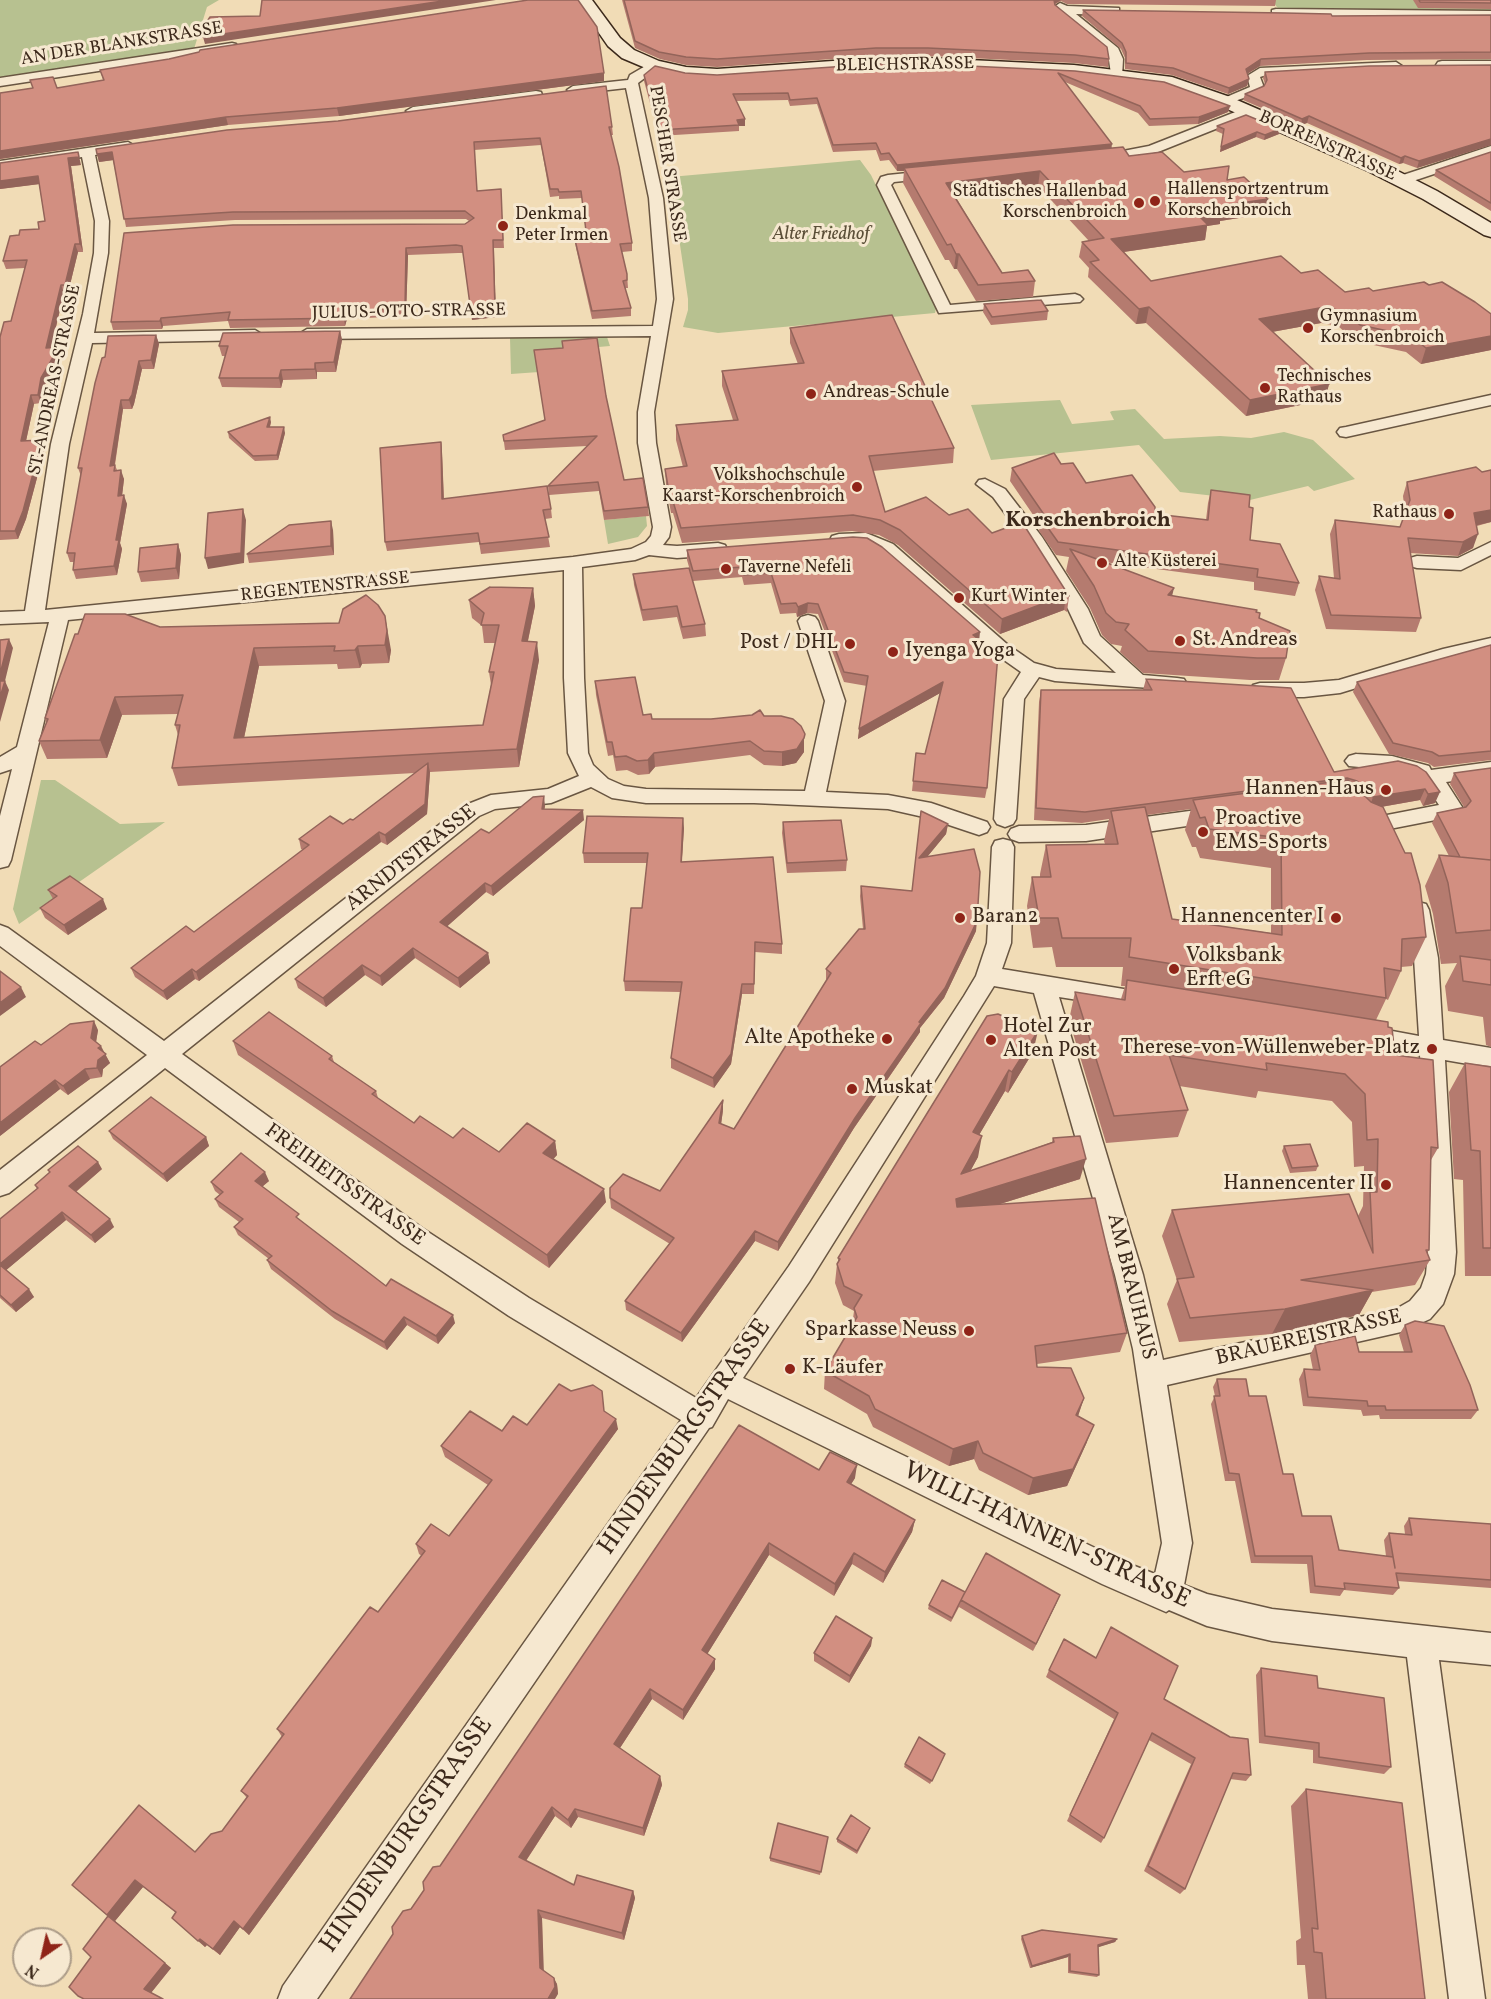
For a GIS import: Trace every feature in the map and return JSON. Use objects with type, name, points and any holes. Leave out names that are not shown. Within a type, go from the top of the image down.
[{"type":"main road","name":"PESCHER STRASSE","points":[[584,0],[617,46],[632,57],[654,65]]},
{"type":"main road","name":"BLEICHSTRASSE","points":[[654,65],[686,72],[717,74],[876,63],[927,63],[1041,68],[1156,79]]},
{"type":"main road","name":"BORRENSTRASSE","points":[[1156,79],[1184,86],[1248,111],[1402,180],[1491,231]]},
{"type":"street","points":[[1059,5],[1130,11]]},
{"type":"street","points":[[1059,5],[1112,47],[1117,55],[1117,74]]},
{"type":"street","points":[[1266,13],[1491,15]]},
{"type":"street","name":"AN DER BLANKSTRASSE","points":[[0,82],[244,45]]},
{"type":"street","name":"PESCHER STRASSE","points":[[648,549],[657,542],[663,527],[647,447],[646,421],[649,389],[665,299],[656,198],[632,83],[635,78],[654,65]]},
{"type":"street","points":[[1428,66],[1491,65]]},
{"type":"street","points":[[1224,102],[1255,89],[1257,85],[1253,76],[1260,72],[1407,66]]},
{"type":"street","points":[[395,114],[632,83]]},
{"type":"street","points":[[1082,161],[1146,152],[1248,111]]},
{"type":"street","points":[[0,165],[138,144]]},
{"type":"street","points":[[1402,180],[1491,150]]},
{"type":"street","name":"ST.-ANDREAS-STRASSE","points":[[34,617],[60,444],[109,235],[88,152]]},
{"type":"street","points":[[955,172],[895,177],[886,180],[884,184],[945,310],[1075,299]]},
{"type":"street","name":"JULIUS-OTTO-STRASSE","points":[[86,338],[660,331]]},
{"type":"street","points":[[1346,432],[1491,400]]},
{"type":"street","points":[[985,484],[999,493],[1035,541],[1074,602],[1091,639],[1137,681]]},
{"type":"street","points":[[821,542],[866,539],[882,545],[1001,649],[1034,669],[1055,675],[1193,685]]},
{"type":"street","points":[[648,549],[677,552],[736,548]]},
{"type":"street","points":[[1417,562],[1461,564],[1491,548]]},
{"type":"street","name":"REGENTENSTRASSE","points":[[0,618],[60,615],[573,563],[635,555],[648,549]]},
{"type":"street","points":[[573,563],[574,678],[578,753],[584,768],[593,778],[615,791],[637,796],[814,798],[904,804],[979,827],[986,820],[1009,833],[1086,833],[1240,812]]},
{"type":"street","points":[[0,860],[60,615]]},
{"type":"street","points":[[808,621],[835,702],[814,798]]},
{"type":"street","points":[[1238,688],[1304,690],[1340,686],[1464,649],[1491,644]]},
{"type":"street","name":"HINDENBURGSTRASSE","points":[[296,1999],[800,1274],[973,1004],[988,976],[1001,932],[1009,833],[1014,699],[1034,669]]},
{"type":"street","points":[[0,766],[28,750]]},
{"type":"street","points":[[1356,761],[1392,763],[1420,770],[1431,777],[1453,810],[1362,819],[1390,834],[1394,843]]},
{"type":"street","points":[[1431,777],[1491,769]]},
{"type":"street","name":"ARNDTSTRASSE","points":[[0,1185],[471,810],[491,802],[551,796],[593,778]]},
{"type":"street","points":[[1414,892],[1425,946],[1432,1048]]},
{"type":"street","name":"FREIHEITSSTRASSE","points":[[0,934],[419,1241],[519,1307],[702,1417]]},
{"type":"street","points":[[988,976],[1174,1005]]},
{"type":"street","name":"AM BRAUHAUS","points":[[1044,985],[1129,1275],[1152,1375],[1177,1543],[1166,1596]]},
{"type":"street","points":[[1342,1032],[1489,1058]]},
{"type":"street","name":"BRAUEREISTRASSE","points":[[1152,1375],[1401,1320],[1420,1310],[1428,1302],[1438,1286],[1442,1252],[1436,1090],[1432,1048]]},
{"type":"street","name":"WILLI-HANNEN-STRASSE","points":[[725,1383],[1029,1532],[1166,1596],[1250,1621],[1421,1643],[1491,1649]]},
{"type":"street","points":[[1421,1643],[1467,1999]]},
{"type":"green space","points":[[0,0],[219,0],[207,7],[194,49],[0,78]]},
{"type":"green space","points":[[1272,0],[1491,0],[1491,12],[1279,10]]},
{"type":"green space","name":"Alter Friedhof","points":[[860,160],[871,175],[936,308],[935,313],[718,333],[683,327],[688,310],[688,299],[670,177]]},
{"type":"green space","points":[[607,337],[610,346],[564,350],[567,370],[511,374],[510,338]]},
{"type":"green space","points":[[1060,400],[1072,424],[1114,420],[1110,412],[1135,409],[1164,439],[1220,436],[1251,438],[1284,432],[1313,440],[1355,479],[1314,491],[1308,486],[1250,500],[1180,492],[1139,445],[991,460],[971,405]]},
{"type":"green space","points":[[646,516],[647,526],[638,537],[608,544],[604,520]]},
{"type":"green space","points":[[41,780],[55,780],[120,824],[165,822],[19,924],[13,909]]},
{"type":"building","points":[[262,0],[449,0],[203,37],[210,17],[260,16]]},
{"type":"building","points":[[528,0],[578,0],[597,27],[604,73],[337,108],[226,117],[0,151],[0,93],[33,88],[30,80],[53,77],[57,88],[104,80],[100,70],[169,59],[200,50]]},
{"type":"building","points":[[624,0],[1054,0],[1055,5],[1107,47],[1109,59],[1075,55],[928,48],[876,48],[717,59],[686,57],[659,52],[635,41]]},
{"type":"building","points":[[1419,0],[1491,0],[1491,3],[1420,2]]},
{"type":"building","points":[[1083,10],[1331,14],[1332,16],[1491,15],[1491,52],[1369,53],[1261,59],[1246,69],[1249,79],[1229,88],[1173,68],[1126,63],[1126,52],[1122,43]]},
{"type":"building","points":[[876,64],[1075,71],[1164,82],[1230,106],[1199,117],[1150,119],[1140,106],[1058,73],[1112,144],[897,165],[889,153],[881,154],[876,143],[833,145],[817,98],[790,100],[788,93],[733,94],[745,119],[737,120],[739,125],[659,130],[644,75],[655,66],[685,73],[717,75]]},
{"type":"building","points":[[1491,65],[1491,139],[1419,161],[1405,156],[1401,158],[1309,116],[1302,119],[1245,94],[1264,86],[1267,80],[1265,72],[1369,66]]},
{"type":"building","points":[[606,86],[612,127],[609,127],[619,167],[632,243],[620,244],[627,274],[627,280],[623,281],[631,308],[592,311],[575,240],[587,239],[581,191],[559,192],[558,189],[550,189],[540,138],[474,142],[477,191],[501,189],[503,240],[493,240],[495,309],[471,312],[462,246],[456,245],[406,248],[405,308],[345,311],[344,318],[228,320],[230,312],[161,318],[160,321],[111,322],[124,233],[233,225],[465,224],[474,218],[465,211],[233,212],[124,219],[112,152],[97,154],[96,149],[227,130],[338,121]]},
{"type":"building","points":[[1246,115],[1280,129],[1265,135],[1257,132],[1221,147],[1224,129],[1217,126]]},
{"type":"building","points":[[1123,147],[1129,156],[1162,152],[1184,172],[1229,166],[1227,180],[1244,177],[1268,199],[1220,206],[1223,209],[1196,213],[1208,225],[1111,239],[1151,281],[1281,256],[1301,273],[1318,270],[1345,292],[1369,288],[1373,291],[1424,282],[1429,285],[1442,282],[1491,314],[1491,336],[1426,348],[1411,336],[1360,325],[1342,311],[1325,307],[1259,319],[1329,384],[1250,400],[1149,307],[1139,309],[1090,262],[1099,260],[1082,242],[1104,238],[1040,171],[946,183],[1002,273],[1028,270],[1035,281],[978,285],[959,254],[956,254],[951,244],[947,245],[904,168]]},
{"type":"building","points":[[78,152],[79,157],[68,158],[80,244],[75,244],[65,285],[61,285],[46,348],[59,347],[41,378],[38,395],[31,395],[21,441],[42,440],[23,511],[15,531],[0,531],[0,337],[4,322],[11,321],[27,260],[3,261],[10,236],[19,235],[20,230],[39,229],[38,222],[45,221],[38,176],[0,181],[0,163]]},
{"type":"building","points":[[1491,152],[1491,203],[1436,170]]},
{"type":"building","points":[[1041,300],[1048,311],[992,317],[984,304]]},
{"type":"building","points":[[892,315],[954,448],[869,456],[885,512],[926,497],[949,515],[968,509],[992,533],[1022,522],[1069,596],[1066,595],[1002,619],[900,530],[880,520],[853,515],[681,528],[672,498],[670,498],[665,469],[687,466],[676,425],[738,420],[722,371],[804,363],[790,328]]},
{"type":"building","points":[[340,331],[334,362],[315,363],[315,369],[281,370],[279,378],[219,378],[228,346],[219,346],[223,333]]},
{"type":"building","points":[[156,335],[151,360],[139,361],[132,395],[129,400],[121,400],[110,466],[115,465],[114,471],[121,470],[118,496],[124,495],[114,566],[73,570],[75,553],[67,553],[82,468],[78,468],[95,383],[102,358],[105,357],[108,336]]},
{"type":"building","points":[[597,338],[606,396],[624,480],[643,478],[648,507],[604,511],[598,482],[548,486],[597,436],[504,441],[503,435],[545,420],[534,350],[563,348],[562,341]]},
{"type":"building","points":[[270,417],[267,427],[284,427],[277,455],[253,456],[228,432]]},
{"type":"building","points":[[441,442],[442,499],[547,486],[551,509],[543,510],[549,537],[480,544],[478,533],[385,542],[380,448]]},
{"type":"building","points":[[1054,453],[1061,464],[1073,463],[1086,483],[1132,475],[1155,507],[1155,514],[1208,520],[1211,490],[1250,495],[1249,507],[1253,508],[1250,540],[1280,544],[1299,583],[1257,577],[1258,569],[1058,542],[1041,518],[1045,516],[1012,468]]},
{"type":"building","points":[[1476,467],[1482,472],[1491,470],[1491,510],[1474,513],[1478,534],[1463,542],[1408,538],[1421,618],[1331,615],[1319,576],[1340,579],[1335,520],[1400,527],[1410,500],[1407,482]]},
{"type":"building","points":[[243,509],[241,553],[205,558],[208,513]]},
{"type":"building","points":[[331,521],[331,546],[247,554],[289,525]]},
{"type":"building","points":[[853,537],[867,538],[882,547],[980,632],[973,635],[998,654],[987,788],[913,781],[916,753],[925,754],[943,682],[859,729],[868,676],[844,672],[818,604],[808,603],[798,607],[796,603],[781,604],[771,573],[744,575],[742,567],[693,571],[687,550]]},
{"type":"building","points":[[178,544],[176,568],[138,572],[140,548]]},
{"type":"building","points":[[1070,549],[1174,588],[1168,595],[1257,610],[1256,612],[1260,613],[1259,618],[1290,631],[1286,658],[1148,651],[1125,630],[1129,624],[1116,622],[1106,613],[1094,586]]},
{"type":"building","points":[[689,568],[705,624],[682,627],[677,606],[642,610],[633,574]]},
{"type":"building","points":[[490,587],[533,588],[522,641],[537,642],[517,749],[172,768],[180,725],[175,725],[183,695],[115,697],[100,740],[39,741],[75,634],[78,634],[85,614],[125,614],[160,627],[339,623],[343,609],[366,595],[378,605],[385,616],[387,631],[385,645],[358,646],[355,650],[334,651],[335,646],[254,648],[234,738],[483,725],[494,672],[489,672],[499,625],[481,625],[484,613],[469,600]]},
{"type":"building","points":[[9,639],[0,674],[0,640]]},
{"type":"building","points":[[1491,645],[1491,751],[1439,756],[1432,752],[1393,743],[1357,682]]},
{"type":"building","points":[[635,677],[643,715],[651,714],[652,719],[711,719],[752,715],[760,710],[764,716],[793,719],[801,726],[805,734],[804,738],[797,749],[782,752],[764,751],[750,741],[654,753],[648,760],[637,761],[626,756],[615,757],[612,742],[607,742],[595,681]]},
{"type":"building","points":[[1146,679],[1291,688],[1334,772],[1398,761],[1417,766],[1426,772],[1440,792],[1428,794],[1425,789],[1373,797],[1357,781],[1347,778],[1085,812],[1036,808],[1041,690],[1152,690]]},
{"type":"building","points":[[0,681],[5,681],[0,697]]},
{"type":"building","points":[[428,763],[425,804],[385,835],[379,832],[196,972],[192,969],[163,991],[131,968],[186,926],[194,932],[309,845],[299,839],[330,816],[343,824],[350,819],[353,820]]},
{"type":"building","points":[[1491,768],[1491,860],[1460,857],[1437,813],[1466,807],[1471,801],[1454,773]]},
{"type":"building","points":[[1348,780],[1371,802],[1383,807],[1405,853],[1411,853],[1420,885],[1426,937],[1402,939],[1401,971],[1384,968],[1386,998],[1129,957],[1131,938],[1062,938],[1058,918],[1039,918],[1032,877],[1051,877],[1046,845],[1118,844],[1111,811],[1145,807],[1172,919],[1282,935],[1281,838],[1209,829],[1205,817],[1200,818],[1193,800]]},
{"type":"building","points":[[544,796],[542,809],[583,810],[491,886],[485,883],[440,922],[488,953],[458,978],[413,948],[380,976],[362,965],[323,998],[295,979],[481,829],[489,833],[533,797]]},
{"type":"building","points":[[921,811],[948,824],[919,858],[974,849],[980,872],[977,921],[945,988],[919,1022],[921,1023],[855,1118],[778,1242],[755,1231],[681,1333],[625,1301],[674,1238],[610,1198],[610,1188],[623,1174],[660,1191],[723,1100],[719,1123],[734,1129],[831,973],[826,969],[859,929],[865,929],[861,886],[912,891]]},
{"type":"building","points":[[587,816],[683,818],[681,862],[773,857],[782,944],[755,942],[754,984],[742,984],[731,1054],[713,1078],[671,1058],[682,982],[624,981],[631,908],[642,908],[648,853],[583,853]]},
{"type":"building","points":[[841,820],[847,860],[787,863],[783,822]]},
{"type":"building","points":[[1439,855],[1491,860],[1491,930],[1456,933],[1448,883]]},
{"type":"building","points":[[70,876],[103,899],[64,925],[40,908],[57,896],[48,890]]},
{"type":"building","points":[[1460,956],[1491,960],[1491,985],[1463,981]]},
{"type":"building","points":[[0,971],[21,987],[0,1003]]},
{"type":"building","points":[[1127,980],[1388,1022],[1388,1027],[1392,1028],[1395,1055],[1433,1060],[1438,1148],[1431,1147],[1429,1250],[1426,1250],[1430,1260],[1301,1280],[1373,1290],[1285,1309],[1190,1318],[1177,1279],[1194,1277],[1172,1210],[1349,1194],[1373,1253],[1370,1192],[1377,1192],[1378,1139],[1367,1140],[1365,1094],[1345,1074],[1266,1063],[1267,1070],[1169,1055],[1188,1110],[1114,1116],[1075,992],[1125,1000]]},
{"type":"building","points":[[269,1012],[332,1056],[329,1059],[376,1091],[372,1094],[414,1123],[420,1116],[453,1138],[463,1128],[499,1152],[527,1123],[555,1141],[543,1153],[604,1189],[547,1255],[233,1041]]},
{"type":"building","points":[[998,1014],[1038,1031],[1012,1072],[1009,1070],[973,1132],[982,1136],[961,1174],[1054,1142],[1053,1138],[1080,1136],[1086,1159],[956,1199],[957,1207],[1095,1198],[1127,1333],[1035,1346],[1037,1367],[1071,1368],[1084,1398],[1076,1415],[1094,1425],[1073,1469],[1033,1478],[983,1453],[978,1441],[953,1449],[875,1409],[869,1396],[825,1371],[857,1317],[854,1308],[862,1295],[844,1286],[837,1264],[840,1259],[838,1258],[987,1016]]},
{"type":"building","points":[[94,1021],[91,1038],[101,1046],[98,1048],[106,1054],[98,1060],[97,1068],[85,1069],[63,1086],[55,1080],[0,1123],[0,1067],[35,1041],[41,1045],[70,1024]]},
{"type":"building","points":[[1465,1063],[1491,1067],[1491,1248],[1483,1248],[1480,1151],[1471,1150]]},
{"type":"building","points":[[151,1097],[206,1137],[163,1174],[109,1131]]},
{"type":"building","points":[[1310,1144],[1318,1166],[1292,1168],[1284,1146]]},
{"type":"building","points":[[78,1146],[98,1162],[69,1186],[110,1219],[91,1235],[62,1212],[0,1264],[0,1219],[38,1188],[35,1185],[50,1172],[48,1170]]},
{"type":"building","points":[[241,1153],[265,1172],[255,1181],[299,1214],[296,1217],[386,1286],[391,1279],[453,1315],[436,1336],[404,1317],[384,1342],[332,1311],[267,1260],[272,1256],[234,1227],[243,1219],[215,1199],[223,1192],[211,1182]]},
{"type":"building","points":[[0,1265],[29,1289],[11,1305],[0,1295]]},
{"type":"building","points":[[1415,1321],[1444,1326],[1470,1385],[1478,1410],[1386,1410],[1385,1406],[1368,1406],[1367,1401],[1308,1397],[1304,1369],[1320,1370],[1315,1345],[1355,1336],[1359,1352],[1412,1352],[1405,1325]]},
{"type":"building","points":[[1217,1379],[1246,1379],[1249,1396],[1266,1396],[1283,1474],[1293,1474],[1302,1516],[1331,1516],[1339,1550],[1393,1557],[1395,1568],[1389,1533],[1412,1535],[1409,1518],[1491,1524],[1491,1580],[1396,1573],[1399,1588],[1344,1583],[1345,1589],[1315,1586],[1312,1556],[1255,1556],[1239,1474],[1229,1473],[1214,1396],[1220,1396]]},
{"type":"building","points":[[559,1384],[571,1391],[593,1385],[602,1391],[604,1411],[616,1419],[243,1929],[234,1921],[213,1949],[200,1939],[198,1941],[172,1918],[176,1912],[135,1880],[107,1915],[72,1885],[139,1805],[195,1852],[211,1834],[222,1831],[248,1796],[241,1791],[284,1734],[277,1729],[370,1607],[378,1612],[425,1551],[416,1544],[431,1524],[449,1536],[492,1480],[441,1446],[470,1411],[502,1431],[513,1416],[527,1425]]},
{"type":"building","points":[[739,1425],[819,1470],[830,1452],[857,1465],[847,1482],[915,1520],[885,1572],[854,1553],[835,1584],[769,1543],[702,1650],[715,1659],[683,1710],[650,1689],[614,1744],[660,1776],[643,1828],[575,1809],[568,1820],[552,1807],[519,1857],[574,1885],[577,1875],[633,1891],[622,1933],[538,1910],[540,1968],[554,1978],[555,1987],[548,1999],[350,1999],[393,1934],[392,1927],[403,1911],[411,1909],[424,1890],[423,1882],[433,1867],[440,1866]]},
{"type":"building","points":[[986,1553],[1060,1595],[1036,1644],[961,1600]]},
{"type":"building","points":[[942,1580],[965,1592],[952,1618],[929,1605]]},
{"type":"building","points":[[836,1616],[872,1638],[850,1676],[814,1653]]},
{"type":"building","points":[[1111,1627],[1178,1666],[1164,1699],[1230,1737],[1248,1739],[1251,1775],[1233,1773],[1185,1889],[1148,1866],[1195,1758],[1152,1733],[1104,1838],[1070,1815],[1118,1713],[1049,1670],[1064,1639],[1096,1658]]},
{"type":"building","points":[[1261,1668],[1317,1676],[1318,1688],[1384,1698],[1391,1767],[1319,1757],[1319,1743],[1265,1736]]},
{"type":"building","points":[[919,1737],[945,1754],[932,1781],[905,1764]]},
{"type":"building","points":[[1306,1789],[1402,1803],[1425,1999],[1326,1999],[1322,1953],[1314,1952],[1312,1928],[1318,1929]]},
{"type":"building","points":[[851,1815],[870,1828],[857,1851],[837,1839]]},
{"type":"building","points":[[778,1823],[828,1837],[821,1872],[770,1858]]},
{"type":"building","points":[[108,1916],[165,1963],[144,1989],[163,1999],[84,1999],[78,1996],[69,1987],[72,1987],[72,1983],[91,1957],[83,1949]]},
{"type":"building","points":[[1042,1930],[1117,1939],[1098,1945],[1099,1975],[1070,1971],[1070,1954],[1032,1966],[1022,1936]]},
{"type":"place","name":"Hallensportzentrum Korschenbroich","points":[[1155,201]]},
{"type":"place","name":"Städtisches Hallenbad Korschenbroich","points":[[1139,203]]},
{"type":"place","name":"Denkmal Peter Irmen","points":[[503,226]]},
{"type":"place","name":"Gymnasium Korschenbroich","points":[[1308,328]]},
{"type":"place","name":"Technisches Rathaus","points":[[1265,388]]},
{"type":"place","name":"Andreas-Schule","points":[[811,394]]},
{"type":"place","name":"Volkshochschule Kaarst-Korschenbroich","points":[[857,487]]},
{"type":"place","name":"Rathaus","points":[[1449,514]]},
{"type":"place","name":"Alte Küsterei","points":[[1102,563]]},
{"type":"place","name":"Taverne Nefeli","points":[[726,569]]},
{"type":"place","name":"Kurt Winter","points":[[959,598]]},
{"type":"place","name":"St. Andreas","points":[[1180,641]]},
{"type":"place","name":"Post / DHL","points":[[850,644]]},
{"type":"place","name":"Iyenga Yoga","points":[[893,652]]},
{"type":"place","name":"Hannen-Haus","points":[[1386,790]]},
{"type":"place","name":"Proactive EMS-Sports","points":[[1203,832]]},
{"type":"place","name":"Baran2","points":[[960,918]]},
{"type":"place","name":"Hannencenter I","points":[[1336,918]]},
{"type":"place","name":"Volksbank Erft eG","points":[[1174,969]]},
{"type":"place","name":"Alte Apotheke","points":[[887,1039]]},
{"type":"place","name":"Hotel Zur Alten Post","points":[[991,1040]]},
{"type":"place","name":"Therese-von-Wüllenweber-Platz","points":[[1432,1049]]},
{"type":"place","name":"Muskat","points":[[852,1089]]},
{"type":"place","name":"Hannencenter II","points":[[1386,1185]]},
{"type":"place","name":"Sparkasse Neuss","points":[[969,1331]]},
{"type":"place","name":"K-Läufer","points":[[790,1369]]},
{"type":"district","name":"Korschenbroich","points":[[1088,522]]}]
